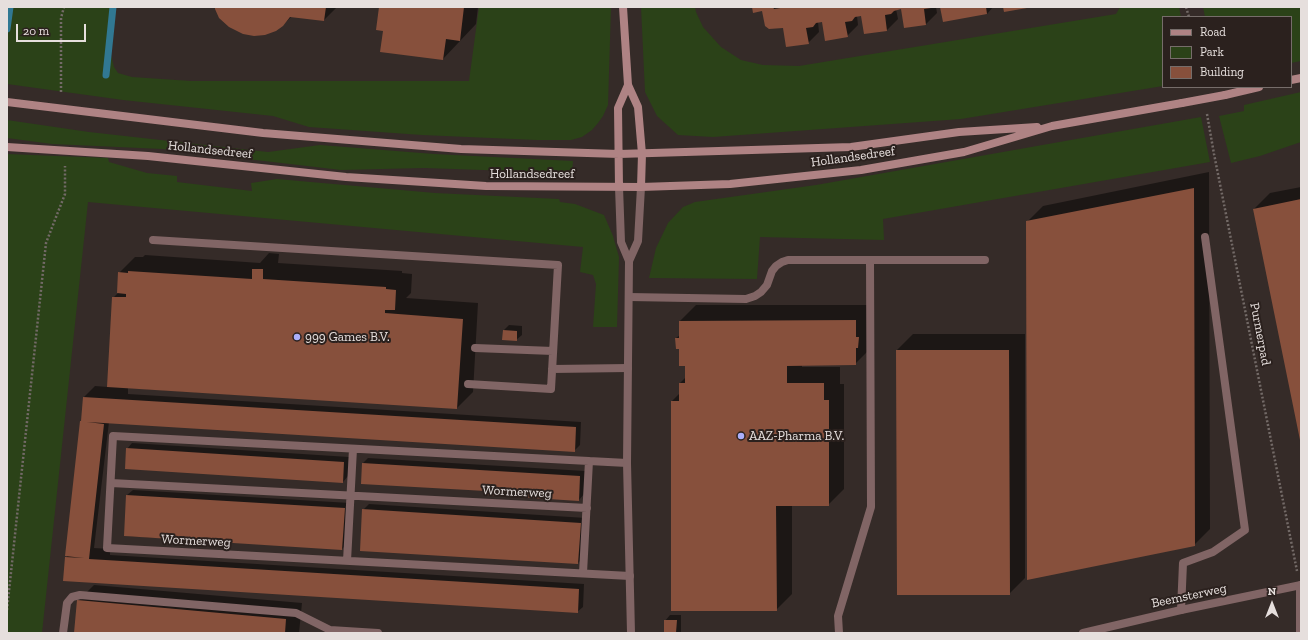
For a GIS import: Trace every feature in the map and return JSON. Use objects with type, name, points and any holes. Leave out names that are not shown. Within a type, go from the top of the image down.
[{"type":"main road","points":[[623,7],[628,85],[638,108],[642,154],[641,187]]},
{"type":"main road","points":[[619,187],[618,108],[628,85]]},
{"type":"main road","name":"Hollandsedreef","points":[[7,102],[263,133],[461,149],[642,154],[851,147],[958,132],[1052,126],[1225,95],[1255,88]]},
{"type":"main road","name":"Hollandsedreef","points":[[7,147],[148,156],[384,180],[486,186],[641,187],[730,184],[861,170],[964,152],[1052,126]]},
{"type":"street","points":[[619,187],[621,242],[629,261],[627,463],[631,633]]},
{"type":"street","points":[[629,261],[638,241],[641,187]]},
{"type":"street","points":[[1181,610],[1183,563],[1213,552],[1245,530],[1204,236]]},
{"type":"street","points":[[153,240],[558,265],[551,389],[468,384]]},
{"type":"street","points":[[629,297],[746,298],[761,292],[767,285],[772,271],[776,266],[788,260],[985,260]]},
{"type":"street","points":[[839,633],[838,616],[871,507],[870,260]]},
{"type":"street","points":[[475,348],[553,351]]},
{"type":"street","points":[[552,369],[628,368]]},
{"type":"street","name":"Wormerweg","points":[[627,463],[113,436],[107,548],[630,576]]},
{"type":"street","points":[[348,561],[353,449]]},
{"type":"street","points":[[583,573],[589,461]]},
{"type":"street","name":"Wormerweg","points":[[111,483],[587,508]]},
{"type":"street","name":"Beemsterweg","points":[[1083,633],[1181,610],[1300,585]]},
{"type":"street","points":[[1300,585],[1300,633]]},
{"type":"street","points":[[63,633],[67,603],[72,597],[80,595],[296,613],[330,630],[378,633]]},
{"type":"path","points":[[61,109],[61,18],[64,7]]},
{"type":"path","name":"Purmerpad","points":[[1206,110],[1215,162],[1300,585]]},
{"type":"path","points":[[7,610],[46,243],[65,194],[66,151]]},
{"type":"green space","points":[[7,7],[115,7],[111,55],[114,67],[118,73],[132,77],[191,81],[469,81],[479,7],[611,7],[608,105],[598,123],[592,130],[582,137],[571,140],[537,140],[422,135],[309,127],[273,116],[123,100],[7,84]]},
{"type":"green space","points":[[641,7],[695,7],[703,27],[721,47],[741,60],[763,65],[799,66],[1116,14],[1120,7],[1179,7],[1181,16],[1162,16],[1162,86],[961,119],[713,137],[678,135],[657,116],[645,92]]},
{"type":"green space","points":[[1203,7],[1301,7],[1301,61],[1292,63],[1292,16],[1205,16]]},
{"type":"green space","points":[[1301,92],[1301,142],[1260,156],[1231,163],[1219,116],[1244,111],[1244,105]]},
{"type":"green space","points":[[1201,117],[1210,162],[883,219],[884,240],[760,237],[757,279],[649,278],[656,248],[668,223],[683,207],[695,202],[816,185]]},
{"type":"green space","points":[[7,120],[89,132],[268,152],[320,145],[434,154],[573,161],[572,173],[424,168],[341,170],[162,149],[52,144],[7,138]]},
{"type":"green space","points":[[7,154],[108,158],[109,162],[147,173],[177,176],[177,182],[252,191],[251,183],[277,179],[435,193],[559,199],[560,202],[575,204],[604,215],[613,236],[619,257],[617,327],[593,327],[596,284],[593,275],[580,272],[583,247],[88,202],[42,633],[7,633]]},
{"type":"building","points":[[215,7],[326,7],[324,21],[290,17],[283,26],[276,31],[265,35],[254,36],[243,34],[229,27],[219,18]]},
{"type":"building","points":[[379,7],[464,7],[460,41],[446,39],[443,60],[380,52],[383,31],[376,30]]},
{"type":"building","points":[[752,7],[773,7],[774,9],[787,7],[931,8],[924,9],[926,25],[904,28],[901,9],[885,15],[887,31],[864,34],[861,16],[855,17],[852,21],[845,22],[848,37],[825,41],[822,22],[816,23],[813,27],[806,28],[809,44],[786,47],[783,28],[769,29],[765,26],[762,11],[753,13]]},
{"type":"building","points":[[940,7],[986,7],[987,14],[943,22]]},
{"type":"building","points":[[1003,7],[1027,7],[1027,8],[1004,12]]},
{"type":"building","points":[[1194,188],[1195,546],[1027,580],[1026,221]]},
{"type":"building","points":[[1301,199],[1301,440],[1300,440],[1253,209]]},
{"type":"building","points":[[252,269],[263,269],[263,279],[386,287],[386,289],[396,290],[395,310],[385,310],[385,313],[463,319],[457,409],[107,387],[112,297],[126,297],[126,294],[117,293],[118,272],[128,273],[128,271],[252,279]]},
{"type":"building","points":[[856,320],[856,337],[859,337],[858,348],[856,348],[856,365],[787,366],[787,383],[824,383],[824,400],[829,400],[829,506],[776,506],[777,611],[671,611],[671,401],[679,401],[679,383],[685,383],[685,366],[679,366],[679,349],[676,349],[675,338],[679,338],[679,321]]},
{"type":"building","points":[[503,330],[517,331],[517,341],[502,340]]},
{"type":"building","points":[[896,350],[1009,350],[1010,595],[897,595]]},
{"type":"building","points":[[83,397],[576,427],[575,452],[87,422],[104,424],[89,559],[579,589],[578,613],[63,581],[65,557],[84,558],[65,556]]},
{"type":"building","points":[[126,448],[344,462],[343,483],[125,469]]},
{"type":"building","points":[[362,463],[580,476],[579,501],[486,495],[486,491],[361,484]]},
{"type":"building","points":[[126,495],[345,508],[342,550],[124,536]]},
{"type":"building","points":[[362,509],[581,523],[578,564],[360,551]]},
{"type":"building","points":[[77,600],[286,619],[285,633],[74,633]]},
{"type":"building","points":[[664,620],[677,620],[676,633],[664,633]]},
{"type":"waterway","points":[[7,29],[10,7]]},
{"type":"waterway","points":[[106,75],[113,7]]},
{"type":"place","name":"999 Games B.V.","points":[[297,337]]},
{"type":"place","name":"AAZ-Pharma B.V.","points":[[741,436]]}]
